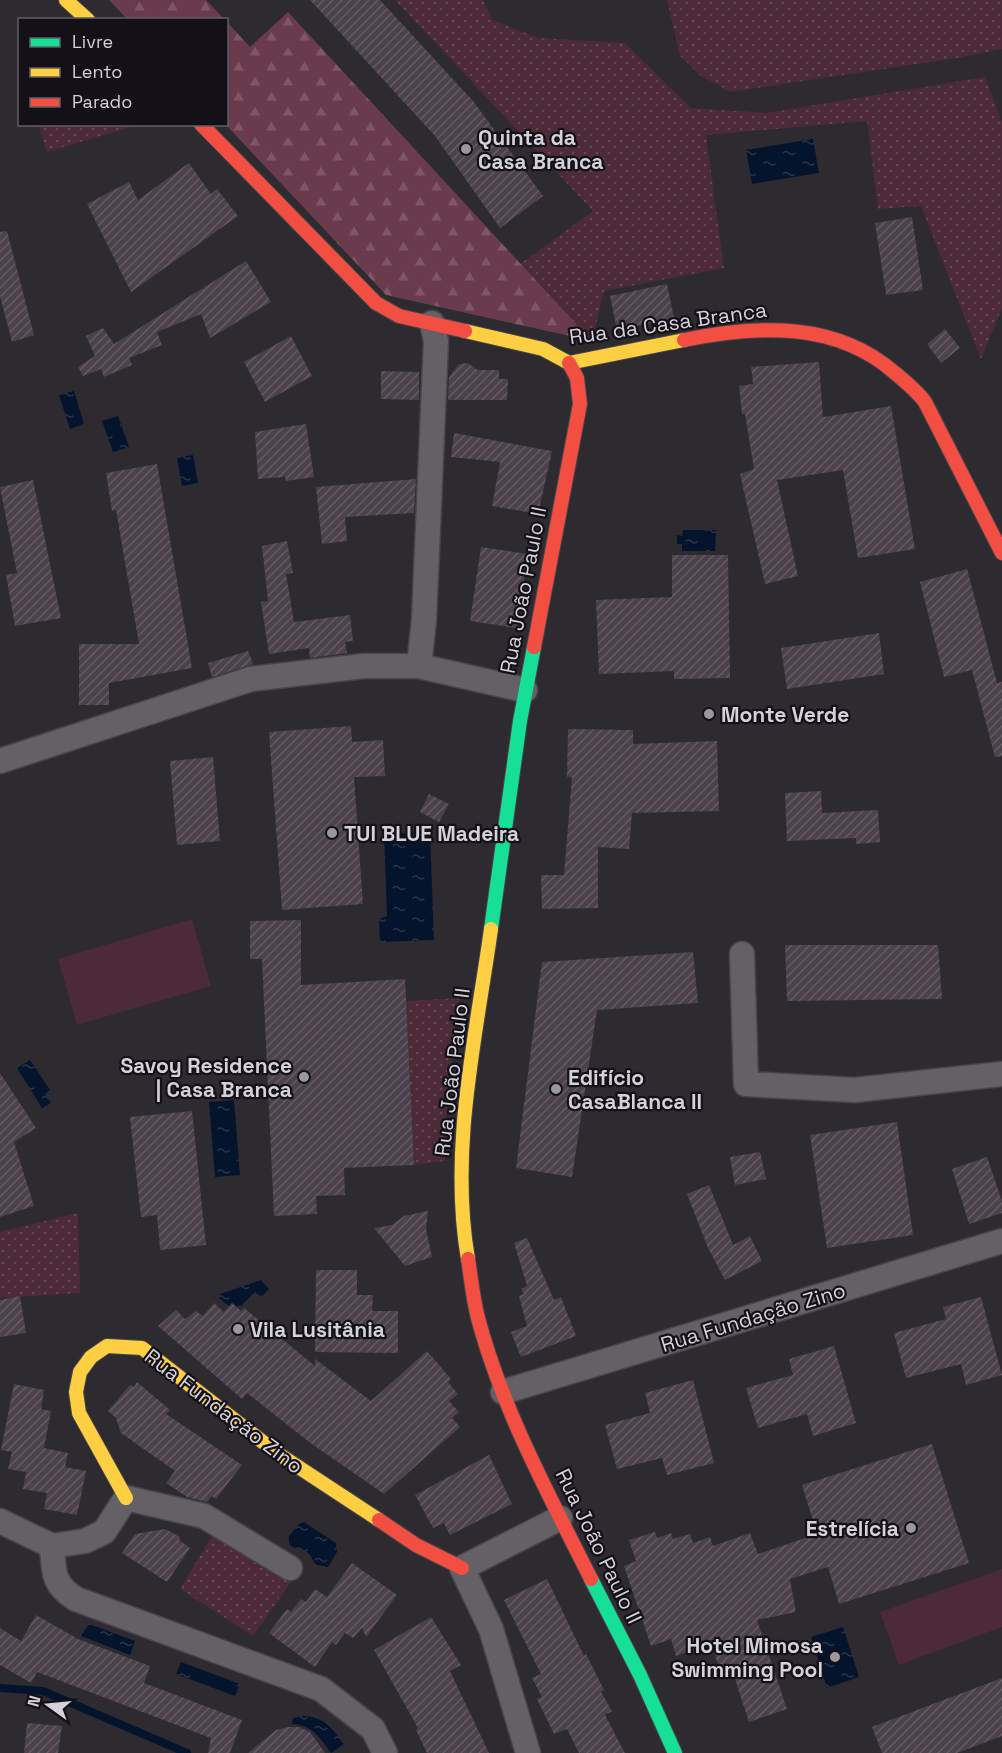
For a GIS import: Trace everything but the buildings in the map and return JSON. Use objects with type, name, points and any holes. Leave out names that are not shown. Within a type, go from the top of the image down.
[{"type":"street","points":[[66,0],[85,18]]},
{"type":"street","name":"Rua da Casa Branca","points":[[203,126],[376,303],[399,316],[543,349],[569,363],[749,328],[794,327],[844,339],[881,360],[918,393],[1002,554]]},
{"type":"street","points":[[419,666],[424,620],[436,341],[432,324]]},
{"type":"street","name":"Rua João Paulo II","points":[[569,363],[577,378],[580,404],[525,690],[462,1137],[463,1231],[477,1317],[503,1392],[561,1518],[640,1676],[675,1753]]},
{"type":"street","points":[[0,761],[251,680],[364,666],[419,666],[525,690]]},
{"type":"street","points":[[742,954],[746,1084],[855,1090],[1002,1074]]},
{"type":"street","name":"Rua Fundação Zino","points":[[503,1392],[1002,1241]]},
{"type":"street","name":"Rua Fundação Zino","points":[[126,1498],[79,1413],[76,1392],[80,1372],[91,1357],[108,1346],[142,1348],[277,1453],[416,1545],[462,1568]]},
{"type":"street","points":[[0,1521],[52,1546],[85,1541],[104,1532],[126,1498],[204,1516],[290,1568]]},
{"type":"street","points":[[528,1753],[491,1629],[462,1568],[561,1518]]},
{"type":"street","points":[[52,1546],[55,1580],[63,1591],[76,1599],[321,1689],[373,1729],[385,1753]]},
{"type":"shaded area","points":[[395,0],[483,0],[492,20],[539,38],[625,43],[691,108],[766,113],[985,77],[1002,122],[1002,308],[981,359],[921,206],[878,209],[867,121],[706,135],[724,268],[604,291],[592,341],[520,264],[593,211]]},
{"type":"shaded area","points":[[667,0],[1002,0],[1002,49],[957,58],[731,92],[701,76],[680,56]]},
{"type":"shaded area","points":[[39,126],[134,126],[47,152]]},
{"type":"shaded area","points":[[192,919],[211,986],[77,1025],[58,959]]},
{"type":"shaded area","points":[[459,998],[447,1100],[445,1161],[414,1165],[406,1001]]},
{"type":"shaded area","points":[[78,1213],[80,1293],[0,1298],[0,1232]]},
{"type":"shaded area","points":[[216,1529],[291,1582],[253,1636],[180,1589]]},
{"type":"shaded area","points":[[1002,1569],[1002,1627],[899,1665],[880,1612]]},
{"type":"green space","points":[[109,0],[206,0],[223,18],[126,18]]},
{"type":"green space","points":[[288,12],[592,341],[386,295],[227,126],[228,23],[250,47]]},
{"type":"water","points":[[813,139],[819,173],[752,184],[746,150]]},
{"type":"water","points":[[74,391],[84,424],[70,429],[59,395]]},
{"type":"water","points":[[118,416],[129,447],[113,452],[102,421]]},
{"type":"water","points":[[193,455],[198,483],[182,486],[177,458]]},
{"type":"water","points":[[683,530],[716,530],[715,551],[682,551],[682,544],[677,544],[677,535],[682,536]]},
{"type":"water","points":[[430,832],[434,940],[380,942],[379,919],[387,916],[384,834]]},
{"type":"water","points":[[30,1060],[50,1090],[45,1094],[51,1103],[42,1108],[17,1068]]},
{"type":"water","points":[[234,1100],[240,1175],[215,1177],[209,1102]]},
{"type":"water","points":[[261,1280],[269,1289],[261,1297],[255,1292],[239,1308],[232,1303],[229,1306],[219,1298],[220,1294]]},
{"type":"water","points":[[304,1522],[336,1543],[337,1552],[328,1567],[317,1565],[308,1553],[290,1544],[289,1536],[299,1524]]},
{"type":"water","points":[[89,1624],[135,1641],[130,1655],[81,1636]]},
{"type":"water","name":"Hotel Mimosa Swimming Pool","points":[[843,1627],[859,1677],[827,1688],[811,1637]]},
{"type":"water","points":[[181,1662],[240,1684],[235,1696],[176,1674]]},
{"type":"water","points":[[300,1716],[321,1720],[344,1744],[331,1753],[311,1730],[292,1724],[293,1718]]},
{"type":"waterway","points":[[0,1688],[43,1691],[187,1753]]},
{"type":"traffic: fast","points":[[491,929],[520,721],[534,647]]},
{"type":"traffic: fast","points":[[591,1579],[640,1675],[675,1753]]},
{"type":"traffic: slow","points":[[66,0],[86,18]]},
{"type":"traffic: slow","points":[[465,331],[543,349],[569,363],[684,340]]},
{"type":"traffic: slow","points":[[468,1259],[461,1177],[463,1135],[472,1052],[491,929]]},
{"type":"traffic: slow","points":[[126,1498],[79,1413],[76,1392],[80,1372],[91,1357],[107,1346],[142,1348],[277,1453],[379,1520]]},
{"type":"traffic: jam","points":[[203,126],[376,303],[399,316],[465,331]]},
{"type":"traffic: jam","points":[[684,340],[739,332],[795,331],[847,344],[872,356],[907,383],[925,402],[1002,553]]},
{"type":"traffic: jam","points":[[534,647],[580,404],[577,378],[569,363]]},
{"type":"traffic: jam","points":[[468,1259],[478,1318],[500,1385],[543,1483],[591,1579]]},
{"type":"traffic: jam","points":[[379,1520],[416,1545],[462,1568]]},
{"type":"place","name":"Quinta da Casa Branca","points":[[466,149]]},
{"type":"place","name":"Monte Verde","points":[[709,714]]},
{"type":"place","name":"TUI BLUE Madeira","points":[[332,833]]},
{"type":"place","name":"Savoy Residence | Casa Branca","points":[[304,1077]]},
{"type":"place","name":"Edifício CasaBlanca II","points":[[556,1089]]},
{"type":"place","name":"Vila Lusitânia","points":[[238,1329]]},
{"type":"place","name":"Estrelícia","points":[[911,1528]]},
{"type":"place","name":"Hotel Mimosa Swimming Pool","points":[[835,1657]]}]
